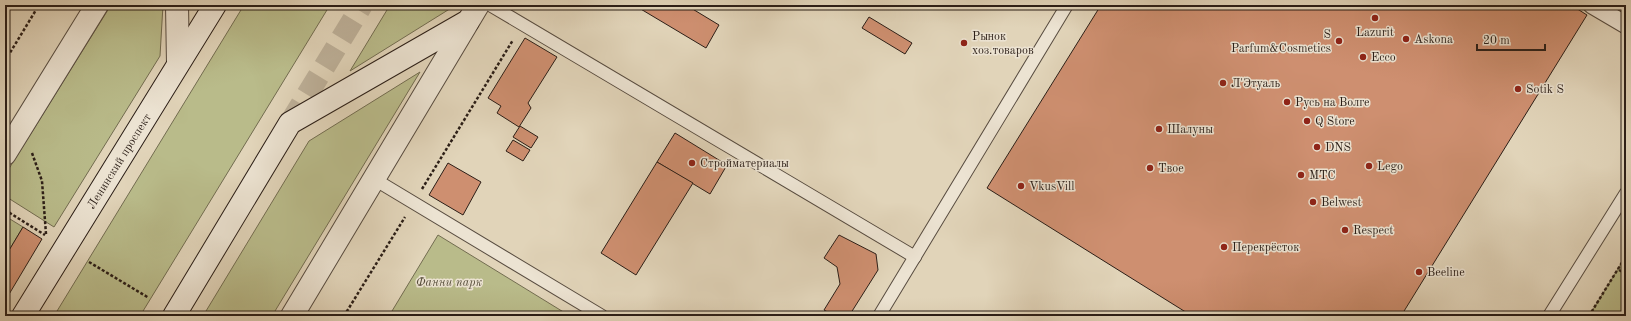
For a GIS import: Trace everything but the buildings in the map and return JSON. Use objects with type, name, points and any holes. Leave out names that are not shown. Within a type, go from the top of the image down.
[{"type":"main road","points":[[5,154],[97,5]]},
{"type":"main road","points":[[177,5],[178,64]]},
{"type":"main road","name":"Ленинский проспект","points":[[23,316],[215,5]]},
{"type":"main road","points":[[174,316],[290,123],[473,13]]},
{"type":"main road","points":[[292,316],[473,13]]},
{"type":"street","points":[[1592,5],[1626,25]]},
{"type":"lane","points":[[490,5],[915,257]]},
{"type":"lane","points":[[879,316],[1068,5]]},
{"type":"lane","points":[[374,179],[602,316]]},
{"type":"lane","points":[[1549,316],[1626,193]]},
{"type":"path","points":[[5,61],[38,5]]},
{"type":"path","points":[[344,316],[523,24]]},
{"type":"path","points":[[5,210],[46,236],[42,181],[23,124]]},
{"type":"path","points":[[1590,316],[1620,270],[1626,258]]},
{"type":"path","points":[[1590,316],[1626,258]]},
{"type":"path","points":[[89,262],[149,298]]},
{"type":"path","points":[[1620,270],[1626,274]]},
{"type":"green space","points":[[111,5],[163,5],[160,56],[54,227],[5,196],[5,175]]},
{"type":"green space","points":[[244,5],[330,5],[140,316],[54,316]]},
{"type":"green space","points":[[390,5],[456,5],[350,71]]},
{"type":"green space","points":[[420,72],[272,316],[203,316],[309,141]]},
{"type":"green space","points":[[5,216],[23,227],[5,257]]},
{"type":"green space","name":"Фанни парк","points":[[438,235],[570,316],[389,316]]},
{"type":"green space","points":[[1626,256],[1626,316],[1589,316]]},
{"type":"tunnel","points":[[290,123],[362,5]]},
{"type":"place","name":"Lazurit","points":[[1375,18]]},
{"type":"place","name":"Askona","points":[[1406,39]]},
{"type":"place","name":"S Parfum&Cosmetics","points":[[1339,41]]},
{"type":"place","name":"Рынок хоз.товаров","points":[[964,43]]},
{"type":"place","name":"Ecco","points":[[1363,57]]},
{"type":"place","name":"Л'Этуаль","points":[[1223,83]]},
{"type":"place","name":"Sotik S","points":[[1518,89]]},
{"type":"place","name":"Русь на Волге","points":[[1287,102]]},
{"type":"place","name":"Q Store","points":[[1307,121]]},
{"type":"place","name":"Шалуны","points":[[1159,129]]},
{"type":"place","name":"DNS","points":[[1317,147]]},
{"type":"place","name":"Стройматериалы","points":[[692,163]]},
{"type":"place","name":"Lego","points":[[1369,166]]},
{"type":"place","name":"Твое","points":[[1150,168]]},
{"type":"place","name":"МТС","points":[[1301,175]]},
{"type":"place","name":"VkusVill","points":[[1021,186]]},
{"type":"place","name":"Belwest","points":[[1313,202]]},
{"type":"place","name":"Respect","points":[[1345,230]]},
{"type":"place","name":"Перекрёсток","points":[[1224,247]]},
{"type":"place","name":"Beeline","points":[[1419,272]]}]
